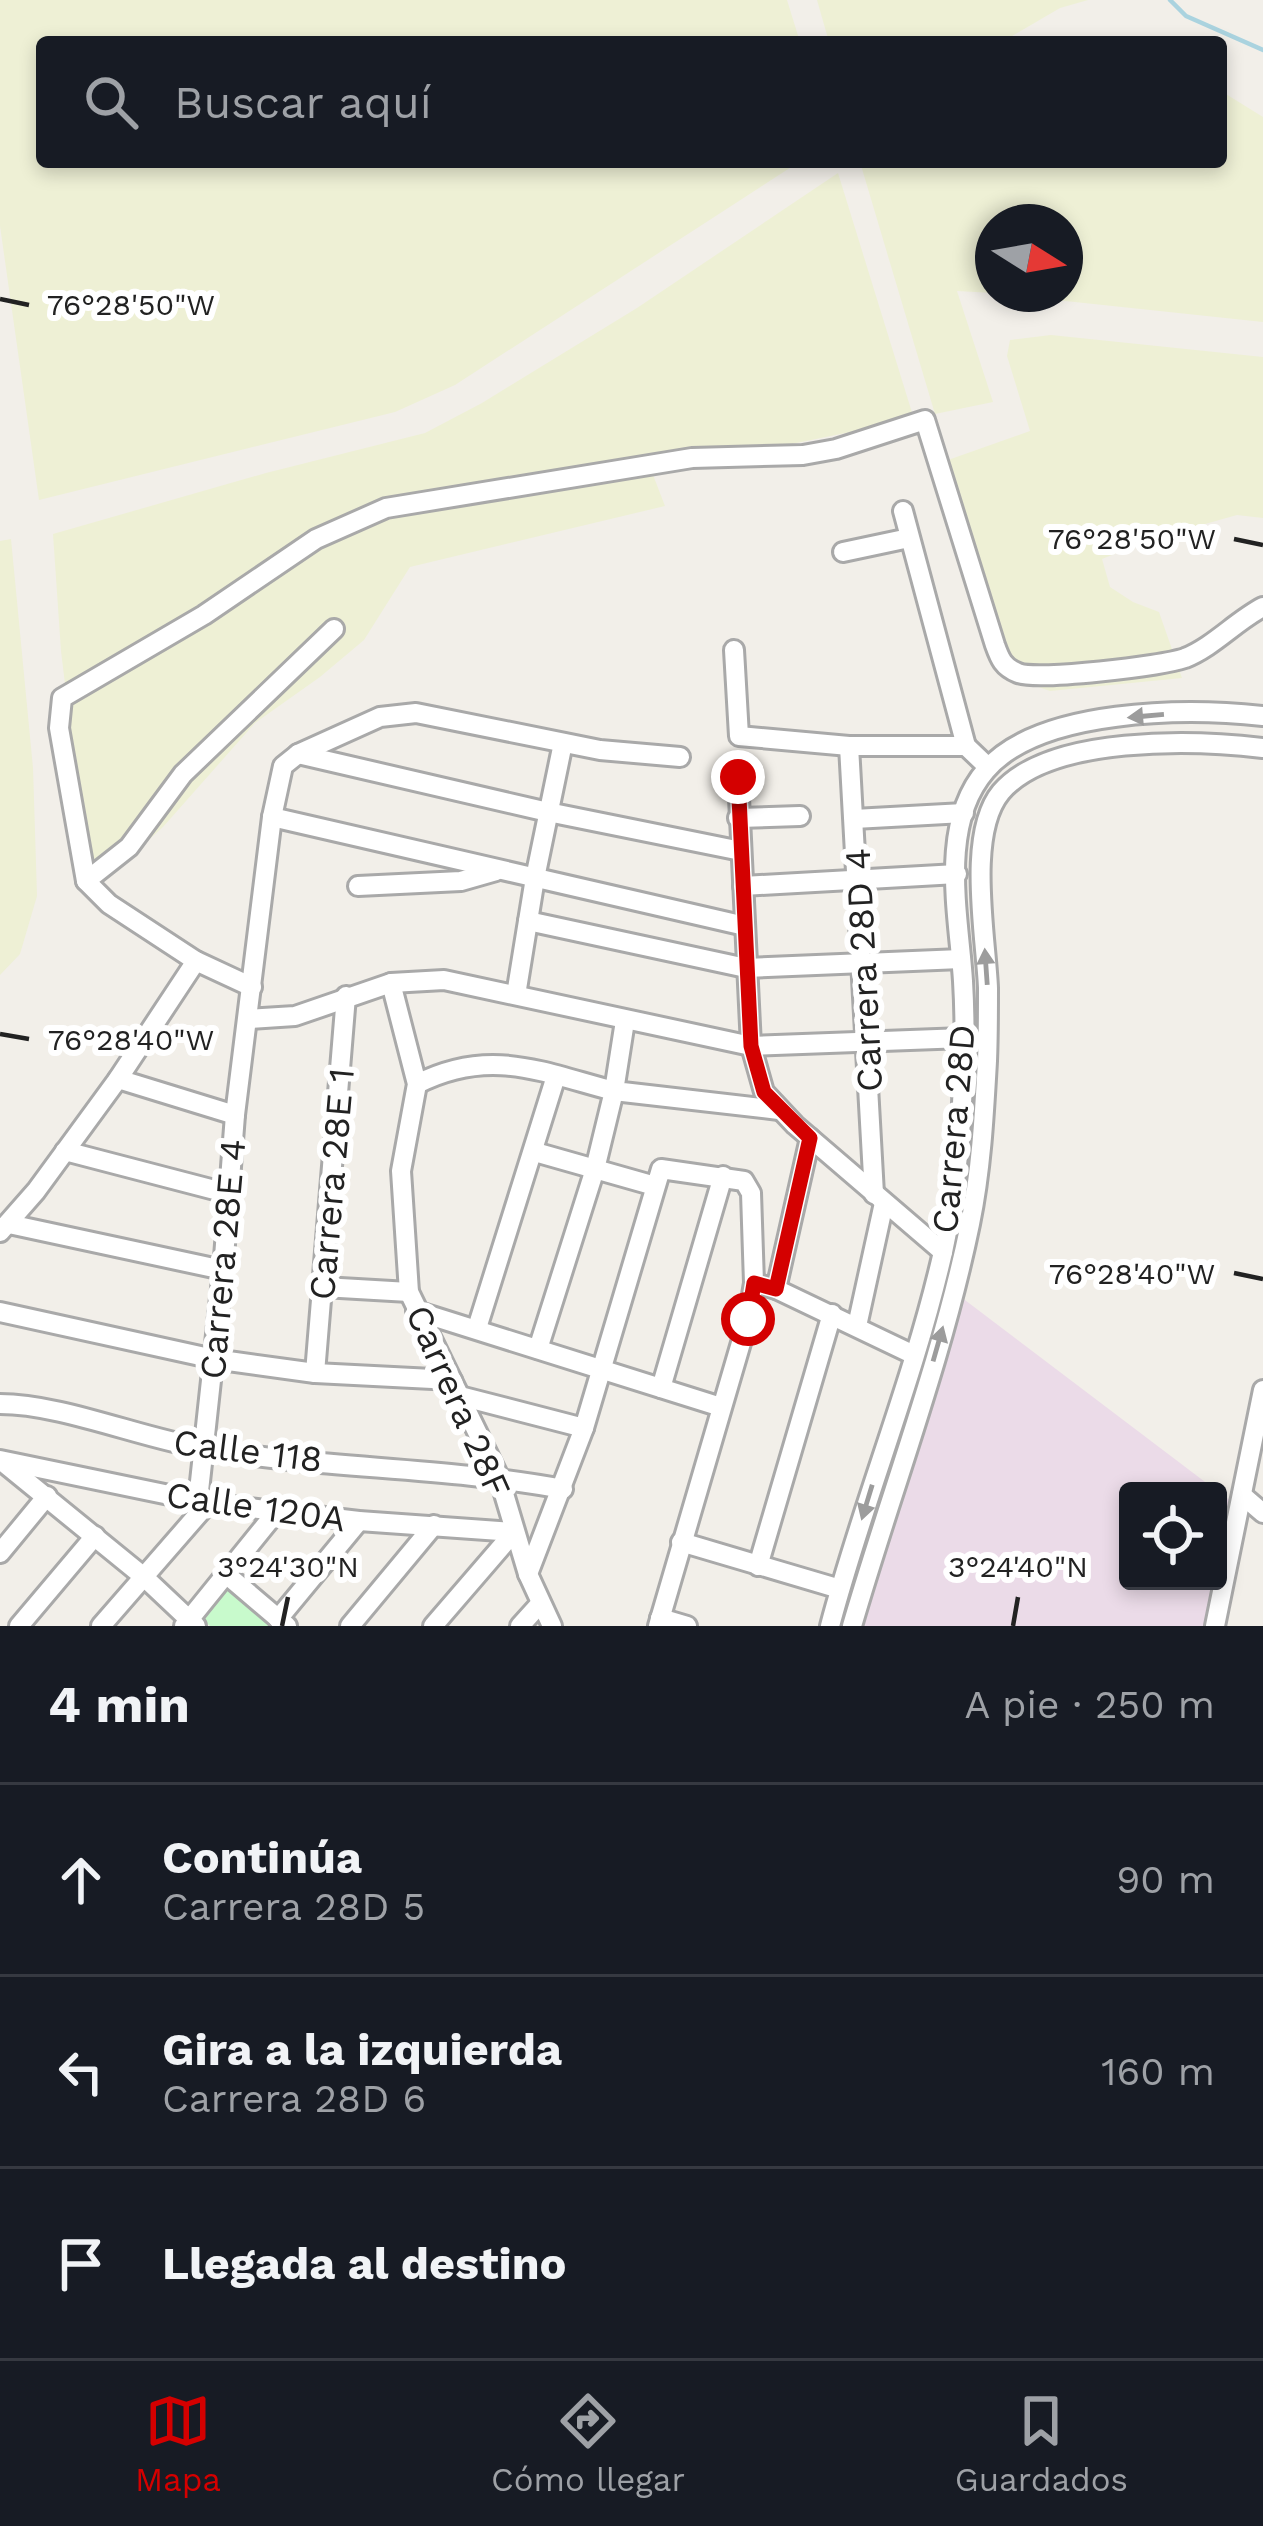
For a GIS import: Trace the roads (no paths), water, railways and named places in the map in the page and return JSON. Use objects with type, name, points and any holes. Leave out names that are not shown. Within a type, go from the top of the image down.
[{"type":"street","points":[[252,987],[196,961],[109,904],[86,881],[59,728],[62,698],[204,615],[316,539],[386,508],[692,458],[803,455],[925,420],[995,646],[1002,663],[1013,671],[1028,676],[1164,663],[1203,649],[1263,607]]},
{"type":"street","points":[[903,511],[966,746],[988,767],[1032,739],[1106,720],[1217,711],[1263,716]]},
{"type":"street","points":[[843,552],[909,538]]},
{"type":"street","points":[[86,881],[129,847],[184,774],[334,629]]},
{"type":"street","points":[[734,650],[739,736],[849,746],[966,746]]},
{"type":"street","points":[[298,754],[380,717],[416,713],[563,743],[680,757]]},
{"type":"street","points":[[517,995],[563,743]]},
{"type":"street","name":"Carrera 28D","points":[[852,1626],[971,1220],[986,1067],[984,837],[998,795],[1068,754],[1216,743],[1263,748]]},
{"type":"street","name":"Carrera 28D 4","points":[[849,746],[879,1198],[857,1326]]},
{"type":"street","points":[[298,754],[741,851]]},
{"type":"street","name":"Carrera 28E 4","points":[[203,1502],[202,1449],[235,1115],[272,817],[283,766],[298,754]]},
{"type":"street","name":"Carrera 28D","points":[[830,1626],[943,1252],[957,1162],[964,1038],[957,874],[964,813],[988,767]]},
{"type":"street","points":[[738,777],[751,1046],[764,1092],[810,1138],[943,1252]]},
{"type":"street","points":[[854,819],[964,813]]},
{"type":"street","points":[[738,818],[800,816]]},
{"type":"street","points":[[272,817],[745,926]]},
{"type":"street","points":[[358,886],[461,881],[499,870]]},
{"type":"street","points":[[743,886],[957,874]]},
{"type":"street","points":[[528,921],[746,968],[961,959]]},
{"type":"street","points":[[196,961],[118,1079],[4,1228],[223,1270]]},
{"type":"street","points":[[248,1018],[295,1016],[391,983],[444,980],[751,1046],[964,1038]]},
{"type":"street","name":"Carrera 28F","points":[[391,983],[417,1084],[401,1171],[413,1302],[499,1477],[539,1605]]},
{"type":"street","name":"Carrera 28E 1","points":[[315,1373],[346,996]]},
{"type":"street","points":[[538,1349],[595,1169],[625,1021]]},
{"type":"street","points":[[417,1084],[453,1068],[497,1062],[614,1091],[779,1110]]},
{"type":"street","points":[[477,1328],[556,1076]]},
{"type":"street","points":[[118,1079],[235,1115]]},
{"type":"street","points":[[776,1289],[810,1138]]},
{"type":"street","points":[[65,1151],[230,1194]]},
{"type":"street","points":[[535,1152],[655,1186]]},
{"type":"street","points":[[528,1574],[584,1427],[664,1167],[744,1181],[751,1193],[754,1283],[748,1319],[659,1622],[687,1626]]},
{"type":"street","points":[[662,1388],[723,1176]]},
{"type":"street","points":[[754,1283],[912,1354]]},
{"type":"street","points":[[323,1287],[413,1302],[598,1371],[722,1407]]},
{"type":"street","points":[[0,1312],[214,1359],[456,1388],[584,1427]]},
{"type":"street","points":[[758,1566],[832,1315]]},
{"type":"street","points":[[1215,1626],[1241,1501],[1257,1459],[1263,1390]]},
{"type":"street","name":"Calle 118","points":[[0,1404],[202,1449],[499,1477],[563,1489]]},
{"type":"street","points":[[0,1460],[144,1577],[190,1624],[277,1511]]},
{"type":"street","name":"Calle 120A","points":[[0,1460],[203,1502],[359,1521],[514,1532]]},
{"type":"street","points":[[0,1553],[46,1496]]},
{"type":"street","points":[[1241,1501],[1263,1513]]},
{"type":"street","points":[[101,1626],[203,1502]]},
{"type":"street","points":[[226,1575],[282,1622],[359,1521]]},
{"type":"street","points":[[350,1626],[434,1525]]},
{"type":"street","points":[[433,1626],[514,1532]]},
{"type":"street","points":[[19,1626],[95,1536]]},
{"type":"street","points":[[681,1542],[840,1589]]},
{"type":"street","points":[[520,1626],[539,1605],[552,1626]]},
{"type":"waterway","points":[[1170,0],[1186,16],[1263,50]]}]
